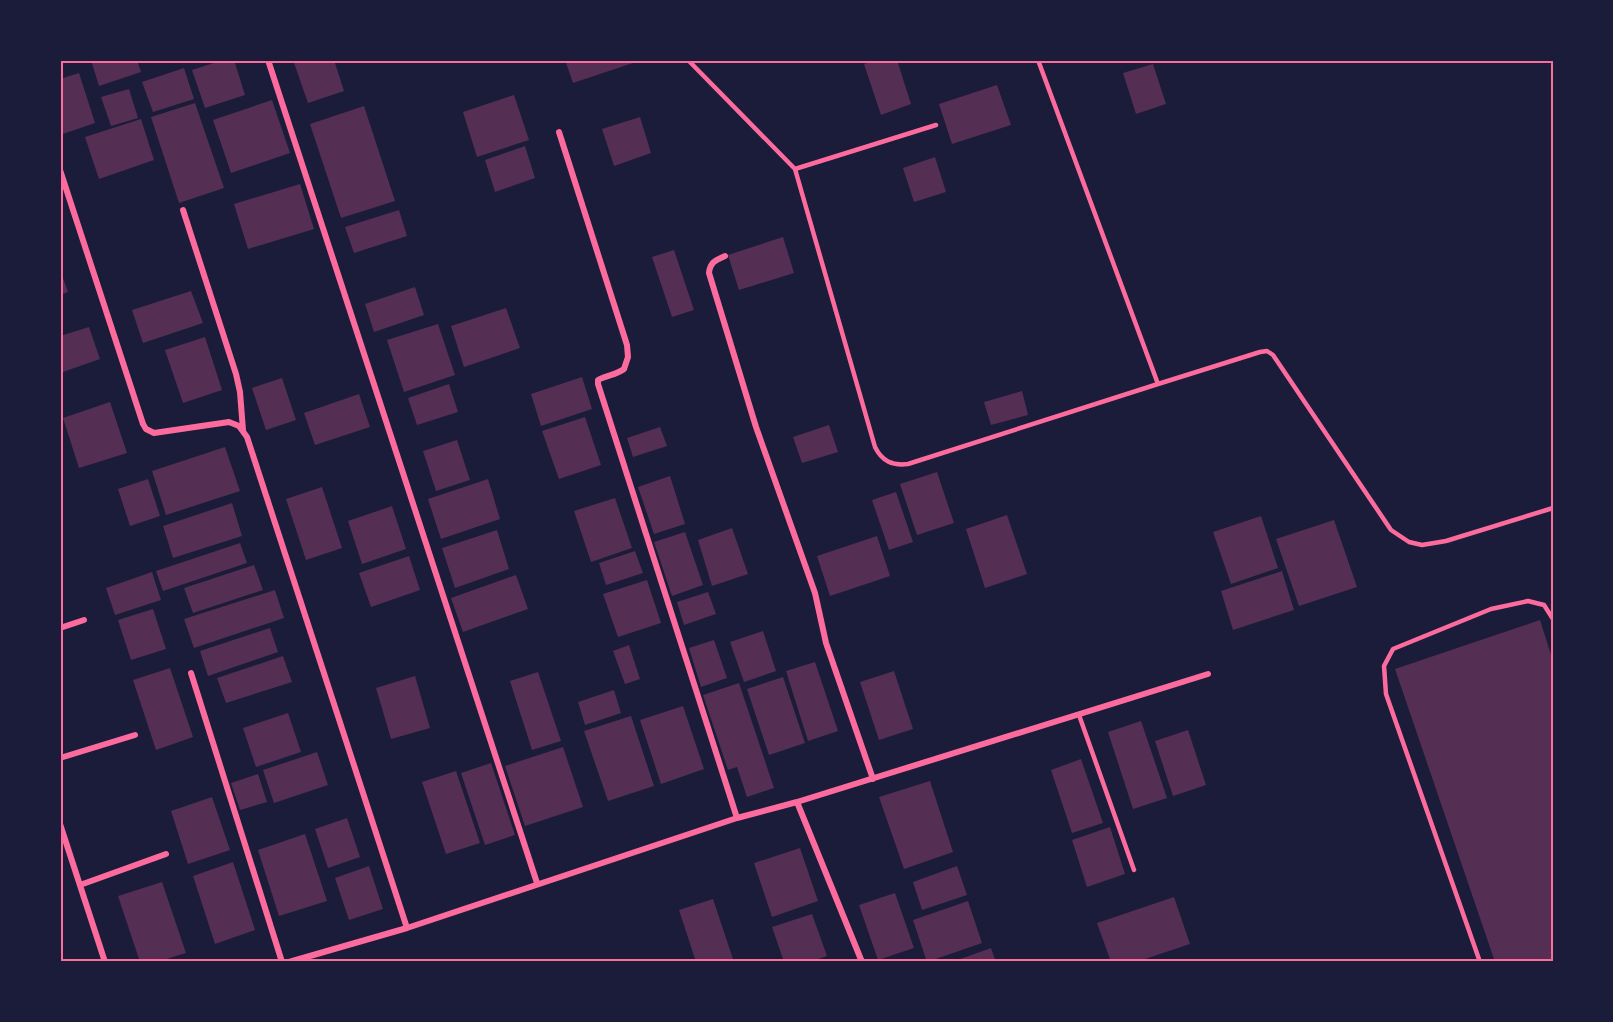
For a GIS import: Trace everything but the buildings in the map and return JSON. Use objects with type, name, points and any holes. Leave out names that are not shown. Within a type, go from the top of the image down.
[{"type":"street","points":[[268,60],[537,883]]},
{"type":"street","points":[[559,132],[627,345],[628,357],[624,369],[601,378],[598,384],[737,818]]},
{"type":"street","points":[[60,170],[143,424],[150,431],[159,432],[229,422],[234,423],[243,431]]},
{"type":"street","points":[[183,210],[236,374],[243,431],[406,928]]},
{"type":"street","points":[[725,256],[710,266],[710,273],[756,427],[815,593],[826,643],[873,779]]},
{"type":"street","points":[[60,628],[84,621]]},
{"type":"street","points":[[191,673],[282,962]]},
{"type":"street","points":[[289,962],[406,928],[737,818],[873,779],[1208,674]]},
{"type":"street","points":[[60,758],[135,735]]},
{"type":"street","points":[[797,802],[862,962]]},
{"type":"street","points":[[60,824],[105,962]]},
{"type":"street","points":[[80,885],[165,854]]},
{"type":"lane","points":[[688,60],[795,169],[875,447],[891,464],[908,464],[1267,351],[1273,355],[1391,530],[1409,542],[1422,545],[1446,541],[1553,508]]},
{"type":"lane","points":[[1038,60],[1158,384]]},
{"type":"lane","points":[[795,169],[936,125]]},
{"type":"lane","points":[[1480,962],[1386,694],[1384,666],[1393,649],[1491,609],[1528,601],[1544,605],[1553,619]]},
{"type":"lane","points":[[1079,715],[1134,870]]}]
